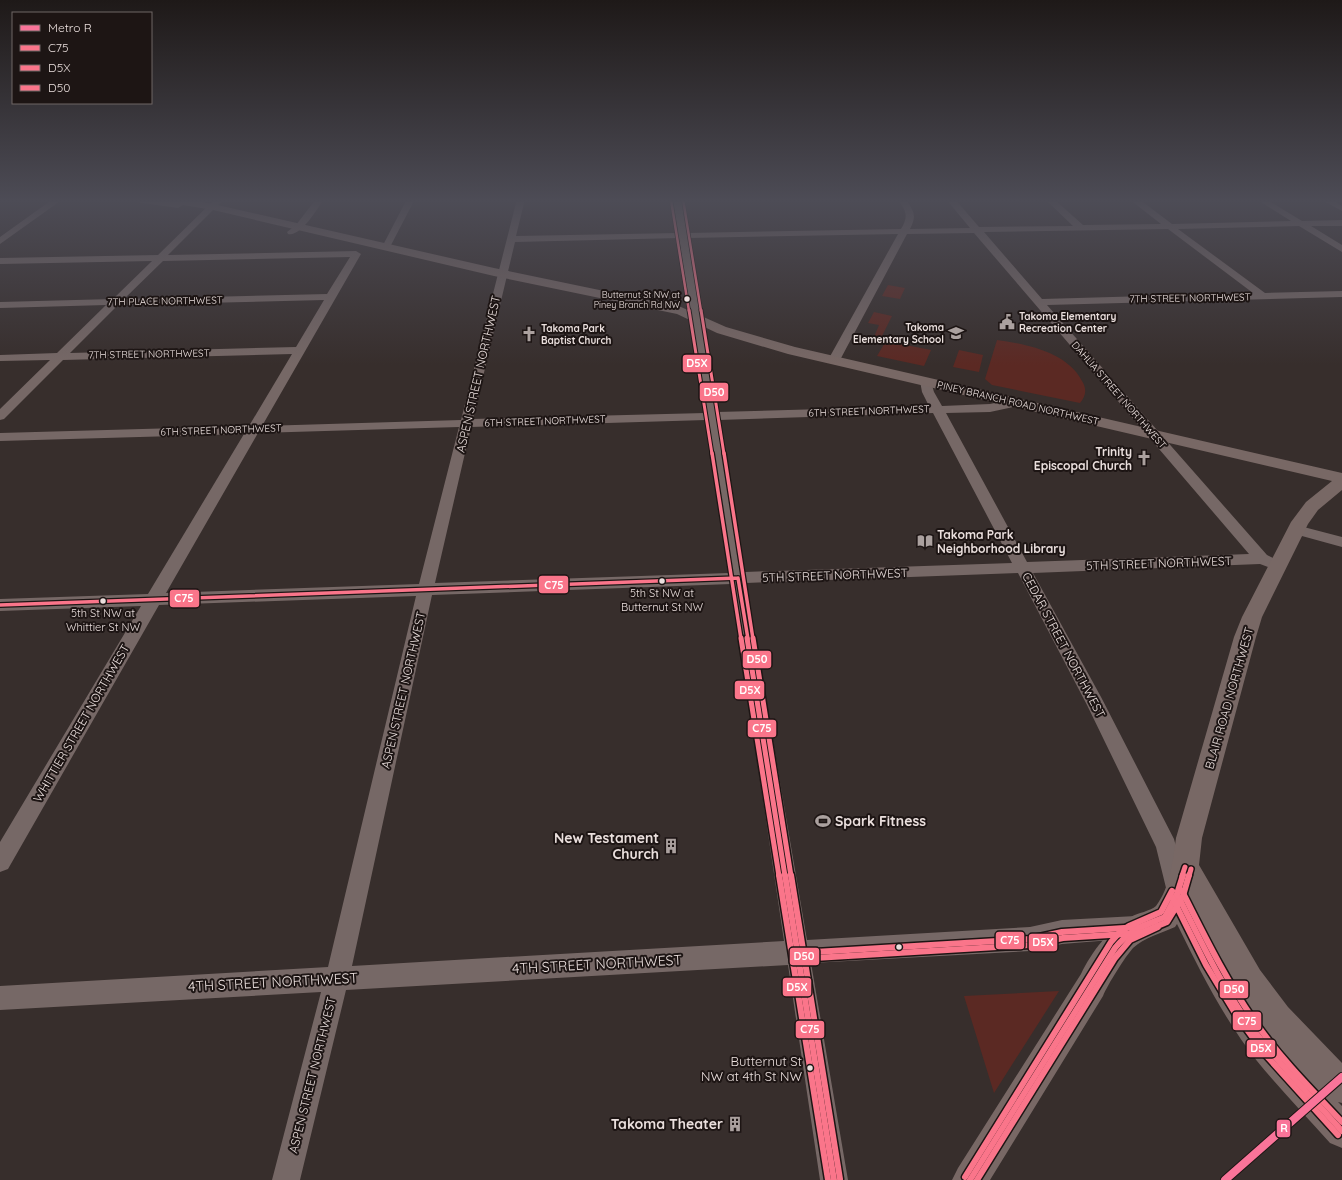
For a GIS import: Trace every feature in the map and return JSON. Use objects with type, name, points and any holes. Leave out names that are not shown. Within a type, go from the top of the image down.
[{"type":"main road","name":"PINEY BRANCH ROAD NORTHWEST","points":[[405,254],[501,276]]},
{"type":"main road","name":"PINEY BRANCH ROAD NORTHWEST","points":[[414,254],[679,319],[696,320],[769,345],[1342,478]]},
{"type":"main road","name":"BLAIR ROAD NORTHWEST","points":[[1181,881],[1189,838],[1244,637],[1270,563],[1296,530],[1307,512],[1342,481]]},
{"type":"main road","name":"4TH STREET NORTHWEST","points":[[1140,927],[1165,916],[1181,881]]},
{"type":"main road","name":"CEDAR STREET NORTHWEST","points":[[1181,881],[1249,981],[1277,1018],[1342,1087]]},
{"type":"main road","name":"CEDAR STREET NORTHWEST","points":[[1181,881],[1210,962],[1240,1010],[1268,1048],[1342,1131]]},
{"type":"main road","points":[[970,1180],[1096,976],[1123,938],[1140,927]]},
{"type":"street","points":[[0,416],[165,254]]},
{"type":"street","name":"WHITTIER STREET NORTHWEST","points":[[161,258],[353,254]]},
{"type":"street","name":"WHITTIER STREET NORTHWEST","points":[[0,862],[356,254]]},
{"type":"street","name":"ASPEN STREET NORTHWEST","points":[[286,1180],[336,978],[425,590],[507,254]]},
{"type":"street","points":[[686,254],[834,1180]]},
{"type":"street","points":[[834,360],[891,254]]},
{"type":"street","name":"DAHLIA STREET NORTHWEST","points":[[997,254],[1152,433],[1270,563]]},
{"type":"street","points":[[1207,254],[1263,296]]},
{"type":"street","points":[[0,261],[161,258]]},
{"type":"street","name":"7TH STREET NORTHWEST","points":[[1039,302],[1342,294]]},
{"type":"street","name":"7TH PLACE NORTHWEST","points":[[0,305],[330,297]]},
{"type":"street","name":"7TH STREET NORTHWEST","points":[[0,358],[299,350]]},
{"type":"street","name":"CEDAR STREET NORTHWEST","points":[[926,382],[928,392],[1016,568],[1084,680],[1166,846],[1181,881]]},
{"type":"street","name":"6TH STREET NORTHWEST","points":[[0,437],[996,407],[1018,402]]},
{"type":"street","points":[[1296,530],[1342,542]]},
{"type":"street","name":"5TH STREET NORTHWEST","points":[[0,606],[1016,568],[1270,563]]},
{"type":"street","name":"4TH STREET NORTHWEST","points":[[0,998],[1030,939],[1062,932],[1140,927]]},
{"type":"shaded area","points":[[888,285],[905,288],[900,299],[882,296]]},
{"type":"shaded area","points":[[874,312],[892,316],[881,338],[874,337],[879,325],[868,323]]},
{"type":"shaded area","points":[[997,340],[1020,344],[1045,351],[1066,363],[1075,371],[1084,384],[1085,395],[1080,403],[992,385],[985,379]]},
{"type":"shaded area","points":[[886,341],[931,350],[924,366],[877,356]]},
{"type":"shaded area","points":[[959,350],[983,355],[979,372],[953,367]]},
{"type":"shaded area","points":[[1059,991],[994,1093],[964,996]]},
{"type":"metro line","name":"R","points":[[1225,1180],[1342,1077]]},
{"type":"transit line","name":"D5X","points":[[680,254],[828,1180]]},
{"type":"transit line","name":"D50","points":[[692,254],[840,1179]]},
{"type":"transit line","name":"C75","points":[[738,578],[834,1180]]},
{"type":"transit line","name":"C75","points":[[0,605],[738,578]]},
{"type":"transit line","name":"C75","points":[[798,953],[1030,939],[1062,932],[1140,927],[1165,917],[1177,894],[1185,867]]},
{"type":"transit line","name":"D5X","points":[[798,959],[1030,945],[1063,938],[1141,933],[1167,922],[1183,896],[1191,869]]},
{"type":"transit line","name":"D50","points":[[965,1177],[1111,942],[1119,933],[1129,926],[1161,912],[1172,891]]},
{"type":"transit line","name":"D50","points":[[1182,891],[1223,971],[1259,1027],[1298,1075],[1342,1122]]},
{"type":"transit line","name":"C75","points":[[1177,894],[1218,974],[1254,1031],[1286,1070],[1342,1131]]},
{"type":"transit line","name":"D5X","points":[[1172,897],[1206,965],[1235,1013],[1264,1053],[1338,1135]]},
{"type":"transit line","name":"C75","points":[[970,1180],[1115,948],[1123,938],[1130,933],[1156,921]]},
{"type":"transit line","name":"D5X","points":[[977,1180],[1115,958],[1130,940],[1158,927]]},
{"type":"place","name":"Butternut St NW at Piney Branch Rd NW","points":[[687,299]]},
{"type":"place","name":"Takoma Elementary Recreation Center","points":[[1007,322]]},
{"type":"place","name":"Takoma Elementary School","points":[[956,333]]},
{"type":"place","name":"Takoma Park Baptist Church","points":[[529,334]]},
{"type":"place","name":"Trinity Episcopal Church","points":[[1144,458]]},
{"type":"place","name":"Takoma Park Neighborhood Library","points":[[925,541]]},
{"type":"place","name":"5th St NW at Butternut St NW","points":[[662,581]]},
{"type":"place","name":"5th St NW at Whittier St NW","points":[[103,601]]},
{"type":"place","name":"Spark Fitness","points":[[823,821]]},
{"type":"place","name":"New Testament Church","points":[[671,846]]},
{"type":"place","name":"Butternut St NW at 4th St NW","points":[[810,1068]]},
{"type":"place","name":"Takoma Theater","points":[[735,1124]]}]
